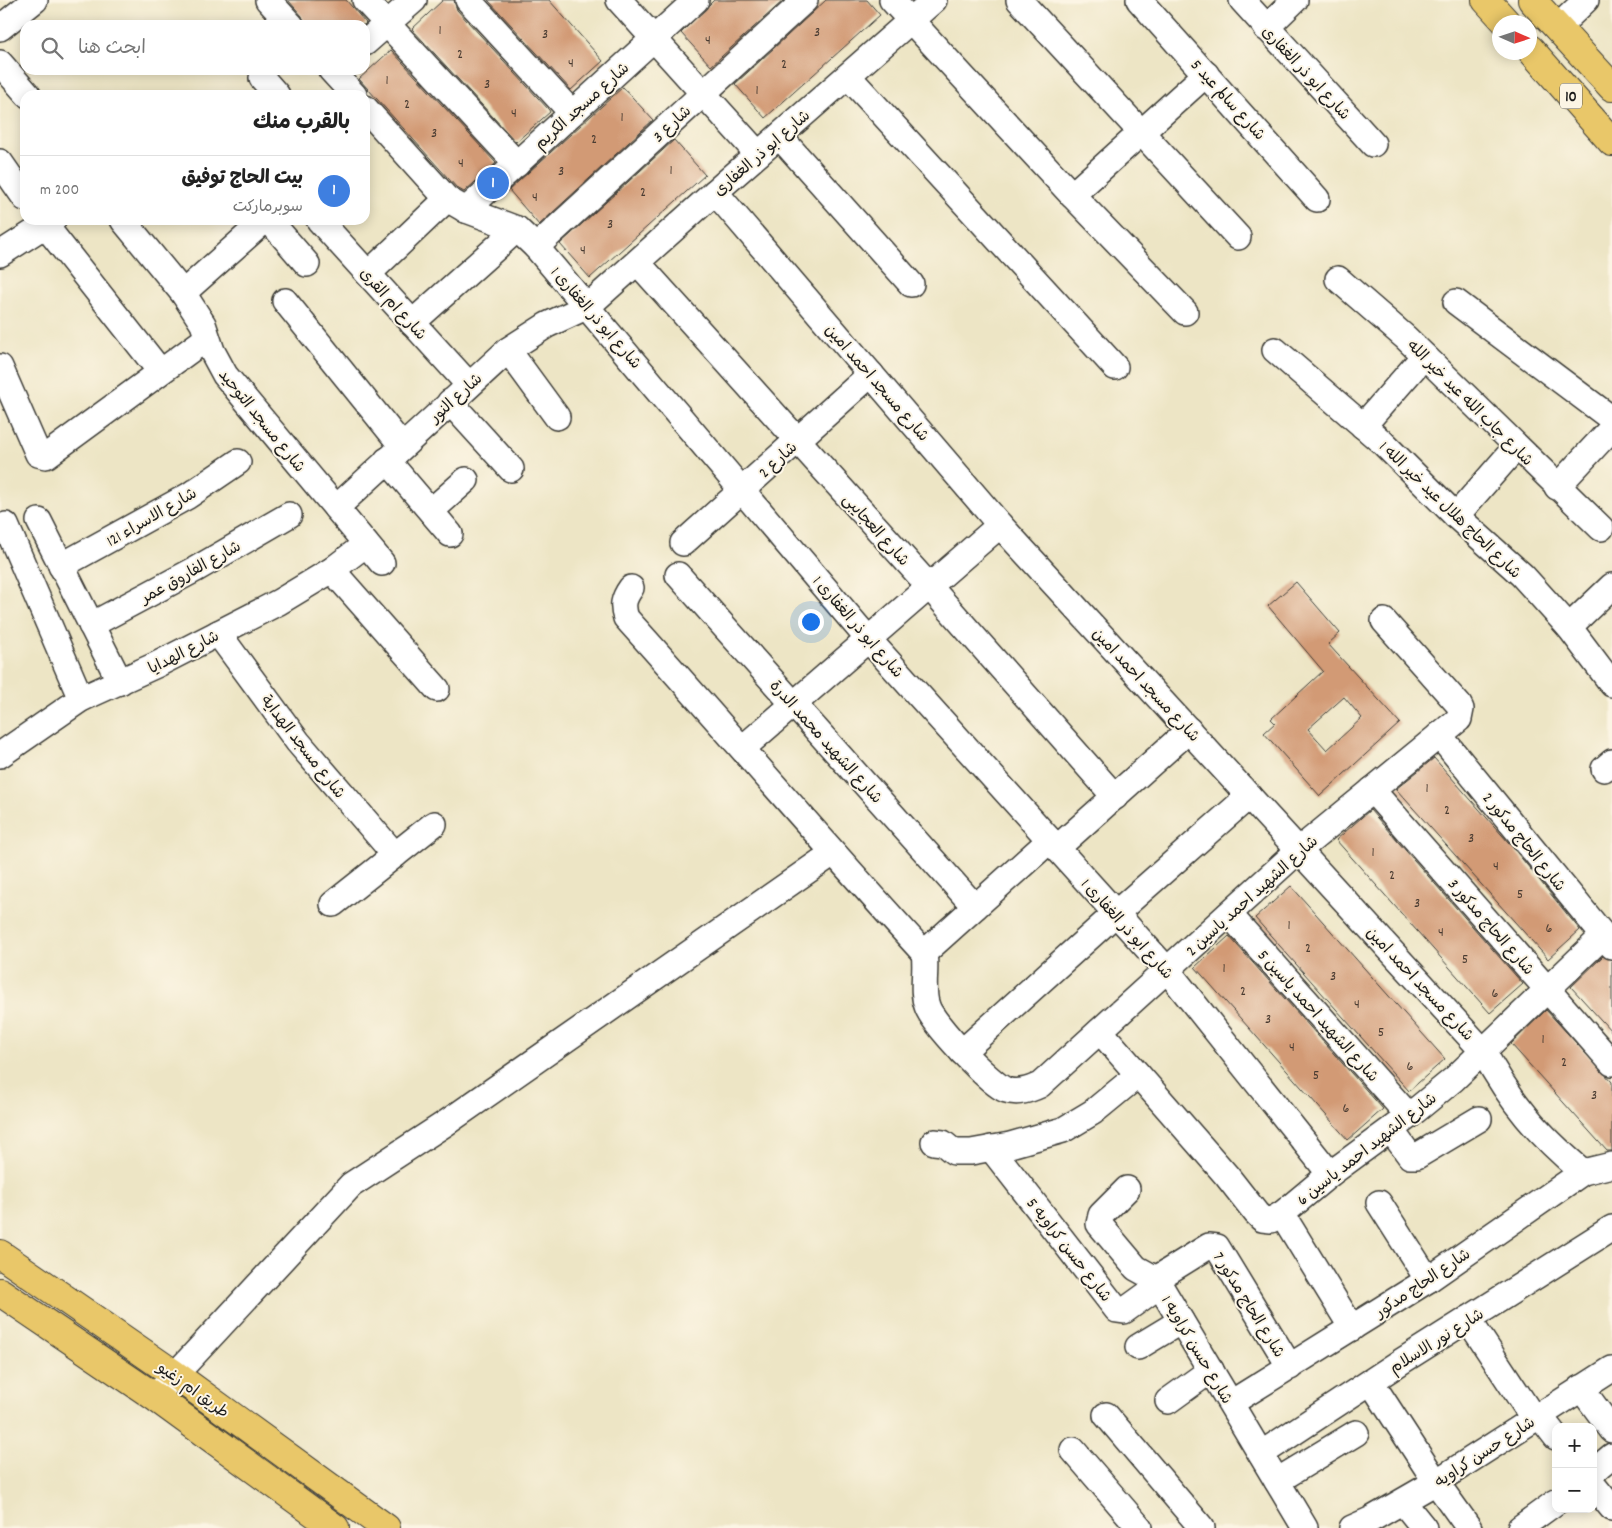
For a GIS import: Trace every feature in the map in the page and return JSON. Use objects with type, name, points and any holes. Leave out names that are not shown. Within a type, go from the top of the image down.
[{"type":"main road","points":[[1486,0],[1500,15]]},
{"type":"main road","name":"10","points":[[1532,0],[1612,87]]},
{"type":"main road","name":"10","points":[[1537,57],[1612,142]]},
{"type":"main road","name":"طريق ام زغيو","points":[[0,1254],[174,1374],[386,1528]]},
{"type":"main road","name":"طريق ام زغيو","points":[[0,1292],[154,1397],[336,1528]]},
{"type":"street","points":[[0,28],[35,0]]},
{"type":"street","points":[[268,0],[286,20]]},
{"type":"street","points":[[365,0],[517,164]]},
{"type":"street","points":[[370,39],[414,0]]},
{"type":"street","points":[[468,0],[572,113]]},
{"type":"street","points":[[619,0],[758,154]]},
{"type":"street","name":"شارع مسجد الكريم","points":[[368,274],[456,204],[517,164],[696,0]]},
{"type":"street","name":"شارع 3","points":[[536,247],[805,0]]},
{"type":"street","points":[[892,0],[1072,195],[1185,312]]},
{"type":"street","name":"شارع ابو ذر الغفارى","points":[[588,306],[934,0]]},
{"type":"street","points":[[1019,0],[1238,237]]},
{"type":"street","name":"شارع سالم عيد 5","points":[[1139,0],[1317,199]]},
{"type":"street","name":"شارع ابو ذر الغفارى","points":[[1242,0],[1372,144]]},
{"type":"street","points":[[1266,28],[1295,0]]},
{"type":"street","points":[[1557,28],[1586,0]]},
{"type":"street","points":[[0,63],[24,90]]},
{"type":"street","points":[[1072,195],[1206,74]]},
{"type":"street","points":[[336,75],[350,90]]},
{"type":"street","points":[[848,76],[1115,367]]},
{"type":"street","name":"شارع ابو ذر الغفارى 1","points":[[370,120],[456,204],[517,229],[536,247],[588,306],[868,639],[1054,844],[1114,914],[1168,971],[1330,1174]]},
{"type":"street","points":[[780,137],[911,284]]},
{"type":"street","points":[[0,162],[20,191]]},
{"type":"street","name":"شارع مسجد احمد امين","points":[[715,192],[1000,524],[1483,1051],[1520,1111],[1553,1147],[1583,1172]]},
{"type":"street","points":[[0,254],[42,225]]},
{"type":"street","points":[[48,225],[160,371]]},
{"type":"street","name":"شارع مسجد التوحيد","points":[[127,225],[183,294],[203,324],[207,338],[224,375],[382,563]]},
{"type":"street","points":[[183,294],[259,225]]},
{"type":"street","points":[[274,225],[307,264]]},
{"type":"street","name":"شارع ام القرى","points":[[324,225],[469,385]]},
{"type":"street","points":[[412,323],[517,229]]},
{"type":"street","name":"شارع العجايبى","points":[[638,263],[929,586],[1114,796]]},
{"type":"street","name":"شارع جاب الله عيد خير الله","points":[[1338,279],[1424,356],[1601,528]]},
{"type":"street","points":[[285,301],[395,453],[431,511],[450,534]]},
{"type":"street","points":[[1456,302],[1612,419]]},
{"type":"street","name":"شارع النور","points":[[336,508],[508,350],[547,325],[588,306]]},
{"type":"street","points":[[0,367],[38,454],[46,456],[53,453],[160,371],[207,338]]},
{"type":"street","points":[[508,350],[557,417]]},
{"type":"street","name":"شارع الحاج هلال عيد خير الله 1","points":[[1275,350],[1363,426],[1456,516],[1522,575],[1570,627],[1612,684]]},
{"type":"street","points":[[1363,426],[1424,356]]},
{"type":"street","name":"شارع 2","points":[[683,543],[871,374]]},
{"type":"street","points":[[450,402],[511,469]]},
{"type":"street","points":[[1557,487],[1612,428]]},
{"type":"street","points":[[1456,516],[1516,447]]},
{"type":"street","name":"شارع الاسراء 121","points":[[62,566],[188,496],[238,462]]},
{"type":"street","points":[[431,511],[466,480]]},
{"type":"street","name":"شارع الفاروق عمر","points":[[91,625],[196,569],[289,515]]},
{"type":"street","points":[[39,521],[120,682]]},
{"type":"street","points":[[743,748],[1000,524]]},
{"type":"street","points":[[6,525],[80,700]]},
{"type":"street","name":"شارع الهدايا","points":[[0,755],[80,700],[120,682],[279,602],[332,570],[366,544]]},
{"type":"street","points":[[332,570],[437,689]]},
{"type":"street","name":"شارع الشهيد محمد الدرة","points":[[678,574],[975,907]]},
{"type":"street","points":[[1570,627],[1612,586]]},
{"type":"street","points":[[631,588],[625,597],[623,608],[626,618],[743,748],[833,854],[924,953],[975,907],[1114,796],[1189,730]]},
{"type":"street","name":"شارع الشهيد احمد ياسين 2","points":[[924,953],[926,1006],[932,1017],[962,1052],[1006,1090],[1022,1092],[1040,1085],[1168,971],[1299,850],[1459,719],[1461,710],[1384,621]]},
{"type":"street","name":"شارع مسجد الهداية","points":[[218,633],[298,742],[395,855]]},
{"type":"street","name":"شارع الحاج مدكور 2","points":[[1439,735],[1607,941]]},
{"type":"street","name":"شارع الحاج مدكور 3","points":[[1372,790],[1612,1063]]},
{"type":"street","points":[[962,1052],[1114,914],[1250,796]]},
{"type":"street","points":[[333,904],[434,824]]},
{"type":"street","points":[[154,1397],[351,1184],[462,1112],[833,854]]},
{"type":"street","name":"شارع الشهيد احمد ياسين 5","points":[[1230,914],[1400,1123],[1410,1156],[1416,1156],[1479,1119]]},
{"type":"street","name":"شارع الشهيد احمد ياسين 6","points":[[1100,1032],[1227,1176],[1256,1213],[1262,1219],[1271,1220],[1282,1214],[1330,1174],[1400,1123],[1483,1051],[1547,989],[1607,941]]},
{"type":"street","points":[[934,1142],[943,1143],[954,1152],[971,1152],[1063,1130],[1093,1112],[1138,1075]]},
{"type":"street","name":"شارع حسن كراويه 5","points":[[991,1148],[1117,1310],[1124,1311],[1158,1282]]},
{"type":"street","name":"شارع الحاج مدكور","points":[[1231,1403],[1290,1368],[1428,1280],[1583,1172],[1612,1164]]},
{"type":"street","name":"شارع حسن كراويه 1","points":[[1127,1189],[1100,1215],[1099,1224],[1136,1268],[1158,1282],[1305,1528]]},
{"type":"street","points":[[1380,1203],[1428,1280]]},
{"type":"street","points":[[1282,1214],[1352,1328]]},
{"type":"street","name":"شارع نور الاسلام","points":[[1261,1454],[1612,1228]]},
{"type":"street","name":"شارع الحاج مدكور 7","points":[[1158,1282],[1209,1246],[1217,1247],[1290,1368]]},
{"type":"street","points":[[1468,1319],[1536,1417],[1552,1433]]},
{"type":"street","points":[[1138,1347],[1181,1321]]},
{"type":"street","name":"شارع حسن كراويه","points":[[1352,1528],[1403,1502],[1436,1482],[1511,1436],[1536,1417],[1612,1369]]},
{"type":"street","points":[[1168,1401],[1211,1370]]},
{"type":"street","points":[[1371,1382],[1436,1482],[1469,1528]]},
{"type":"street","points":[[1581,1388],[1612,1430]]},
{"type":"street","points":[[1106,1415],[1202,1528]]},
{"type":"street","points":[[1277,1481],[1356,1432]]},
{"type":"street","points":[[1073,1450],[1140,1528]]},
{"type":"street","points":[[1597,1469],[1612,1456]]},
{"type":"street","points":[[1597,1490],[1612,1508]]},
{"type":"street","points":[[1403,1502],[1424,1528]]},
{"type":"street","points":[[1520,1528],[1552,1505]]},
{"type":"building","points":[[288,0],[346,0],[363,20],[303,20]]},
{"type":"building","points":[[443,0],[454,0],[457,10],[549,110],[550,112],[516,142],[412,29]]},
{"type":"building","points":[[488,0],[549,0],[603,61],[571,90]]},
{"type":"building","points":[[714,0],[784,0],[711,66],[681,33]]},
{"type":"building","points":[[826,0],[867,0],[880,15],[765,118],[735,84]]},
{"type":"building","points":[[391,50],[496,163],[464,192],[457,188],[359,79],[363,75],[370,75],[370,69]]},
{"type":"building","points":[[623,87],[653,120],[539,225],[509,190]]},
{"type":"building","points":[[674,140],[705,175],[590,278],[560,244]]},
{"type":"building","points":[[1296,582],[1340,633],[1328,644],[1400,723],[1320,796],[1264,733],[1275,723],[1271,719],[1323,671],[1268,606]],"holes":[[[1344,697],[1362,718],[1327,750],[1308,729]]]},
{"type":"building","points":[[1434,758],[1509,843],[1580,930],[1548,959],[1396,789]]},
{"type":"building","points":[[1370,810],[1523,984],[1490,1013],[1336,840]]},
{"type":"building","points":[[1291,886],[1445,1059],[1409,1091],[1255,918]]},
{"type":"building","points":[[1229,936],[1383,1109],[1348,1140],[1195,967]]},
{"type":"building","points":[[1603,956],[1612,960],[1612,1032],[1571,987]]},
{"type":"building","points":[[1546,1010],[1612,1082],[1612,1151],[1607,1151],[1511,1044]]},
{"type":"place","name":"بيت الحاج توفيق","points":[[493,183]]}]
